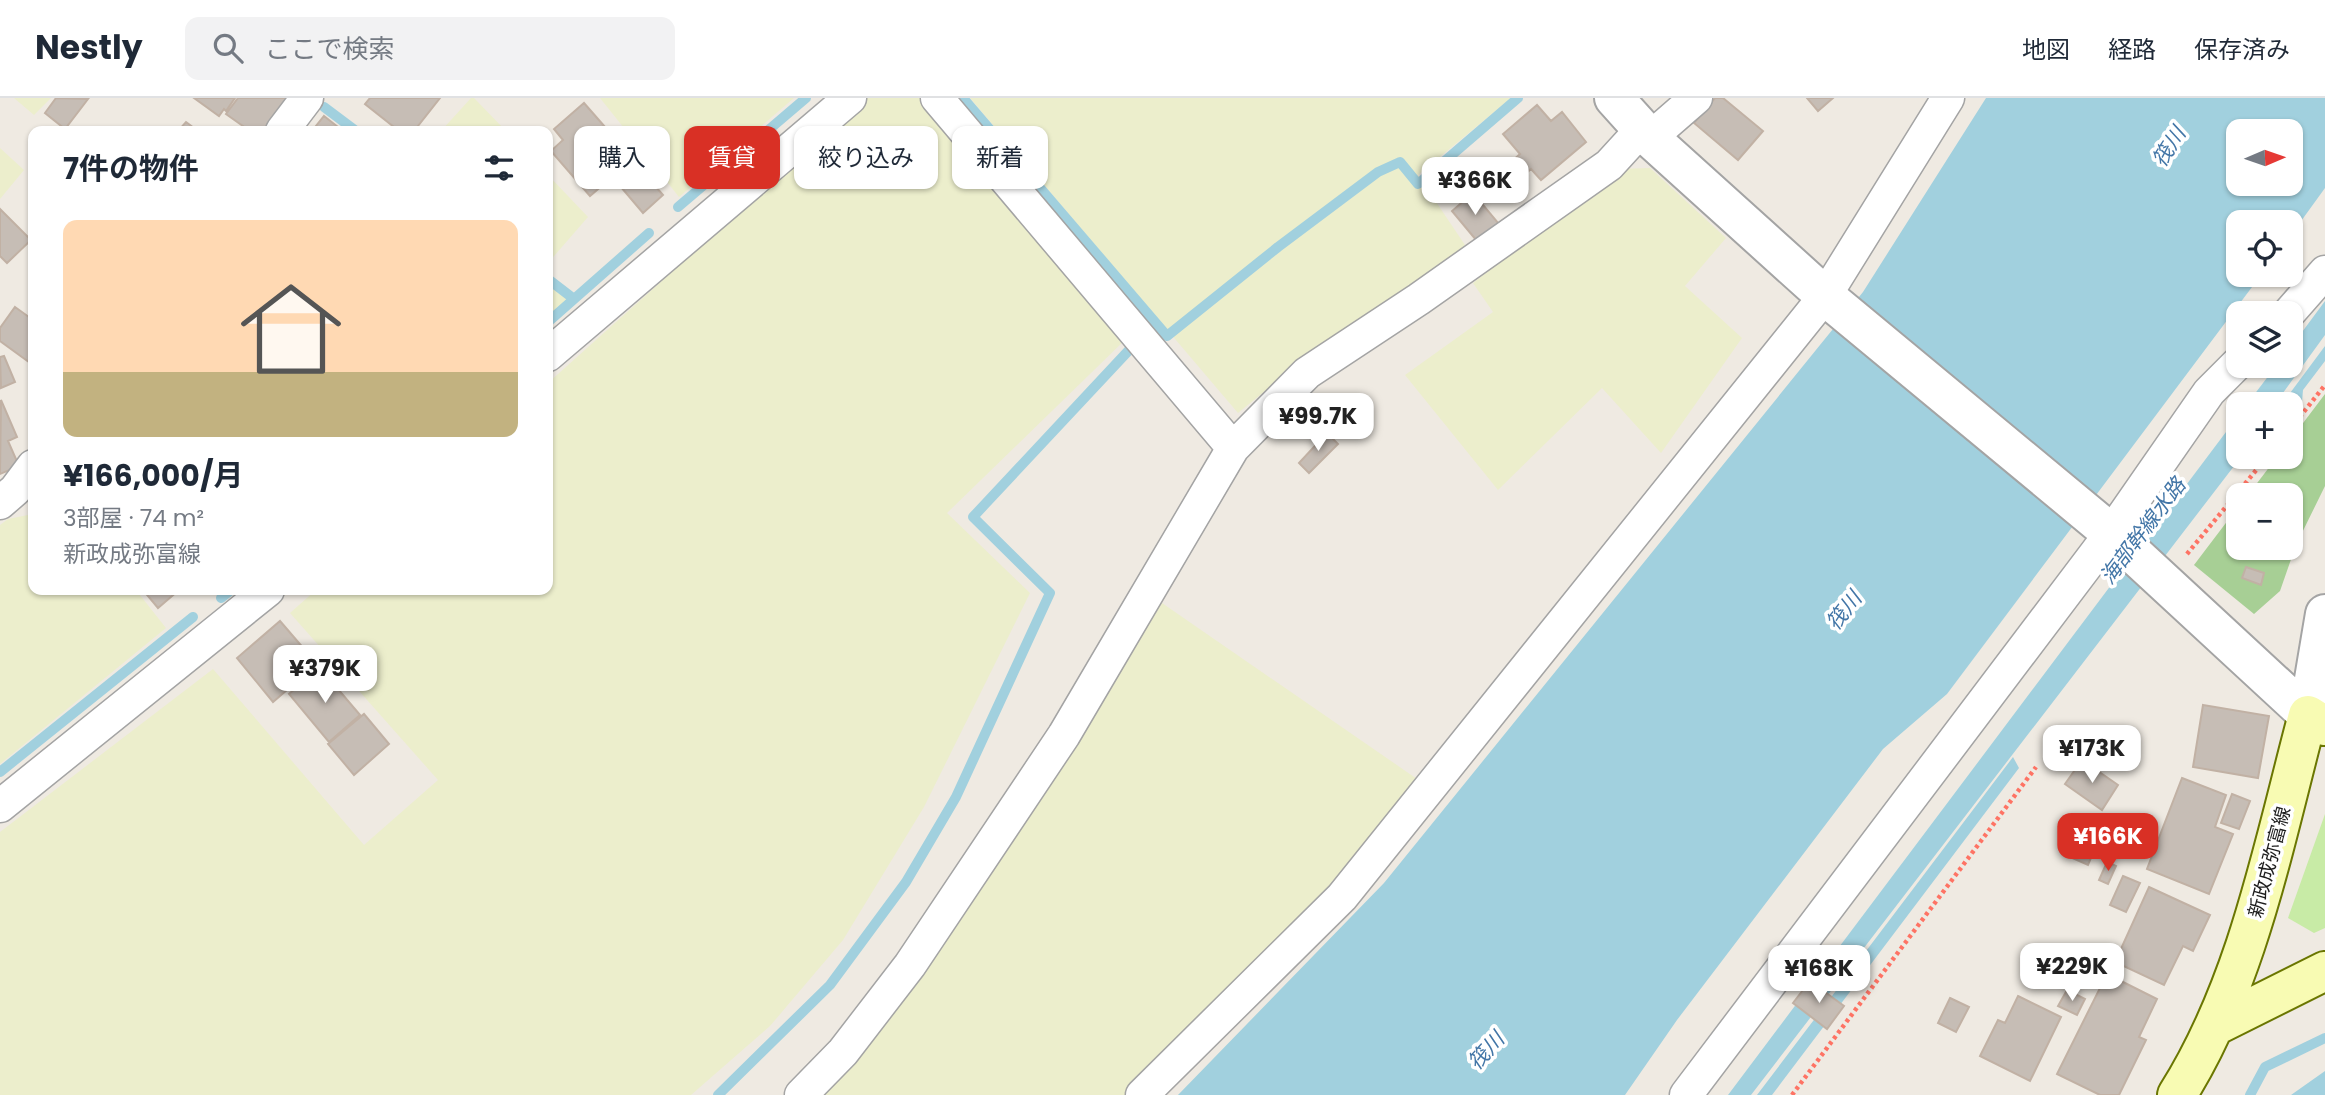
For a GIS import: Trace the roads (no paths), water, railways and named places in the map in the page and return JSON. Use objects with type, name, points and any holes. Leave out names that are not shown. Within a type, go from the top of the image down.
[{"type":"main road","name":"新政成弥富線","points":[[2177,1095],[2215,1026],[2254,919],[2317,720]]},
{"type":"main road","points":[[2215,1026],[2325,971]]},
{"type":"street","points":[[286,126],[307,98]]},
{"type":"street","points":[[553,351],[850,98]]},
{"type":"street","points":[[937,98],[1233,448]]},
{"type":"street","points":[[1614,98],[1646,134],[1825,296],[2118,539],[2317,720]]},
{"type":"street","points":[[801,1095],[843,1052],[910,965],[1049,758],[1233,448],[1307,373],[1419,299],[1609,165],[1696,98]]},
{"type":"street","points":[[1142,1095],[1342,897],[1825,296],[1948,98]]},
{"type":"street","points":[[2300,301],[2325,272]]},
{"type":"street","points":[[1686,1095],[2118,539],[2209,392],[2226,375]]},
{"type":"street","points":[[0,503],[15,490],[28,473]]},
{"type":"street","points":[[0,806],[262,595]]},
{"type":"street","points":[[2317,720],[2325,614]]},
{"type":"water","name":"筏川","points":[[1986,98],[2325,98],[2325,188],[2303,218],[2303,210],[2226,210],[2226,287],[2252,287],[2242,301],[2226,301],[2226,322],[1947,694],[1883,749],[1677,1020],[1625,1095],[1178,1095],[1384,883],[1863,292]]},
{"type":"water","points":[[2325,301],[2325,335],[2303,365],[2303,331]]},
{"type":"water","points":[[2325,346],[2325,361],[2303,392],[2291,392]]},
{"type":"water","points":[[2267,378],[2294,378],[2284,392],[2256,392]]},
{"type":"water","points":[[2226,432],[2226,469],[2232,469],[1751,1095],[1728,1095]]},
{"type":"water","points":[[2013,757],[2019,768],[1772,1095],[1757,1095]]},
{"type":"water","points":[[2325,1071],[2325,1095],[2291,1095]]},
{"type":"waterway","points":[[678,207],[806,98]]},
{"type":"waterway","points":[[963,98],[1167,336],[1278,247],[1378,172],[1400,162],[1418,184],[1518,98]]},
{"type":"waterway","points":[[324,107],[349,126]]},
{"type":"waterway","points":[[553,318],[649,233]]},
{"type":"waterway","points":[[553,283],[574,299]]},
{"type":"waterway","points":[[718,1095],[830,985],[906,882],[956,797],[1050,593],[973,517],[1131,348]]},
{"type":"waterway","points":[[221,598],[225,595]]},
{"type":"waterway","points":[[0,772],[193,617]]},
{"type":"waterway","points":[[2250,1095],[2265,1067],[2325,1038]]},
{"type":"water label","name":"海部幹線水路","points":[[2143,531]]}]
